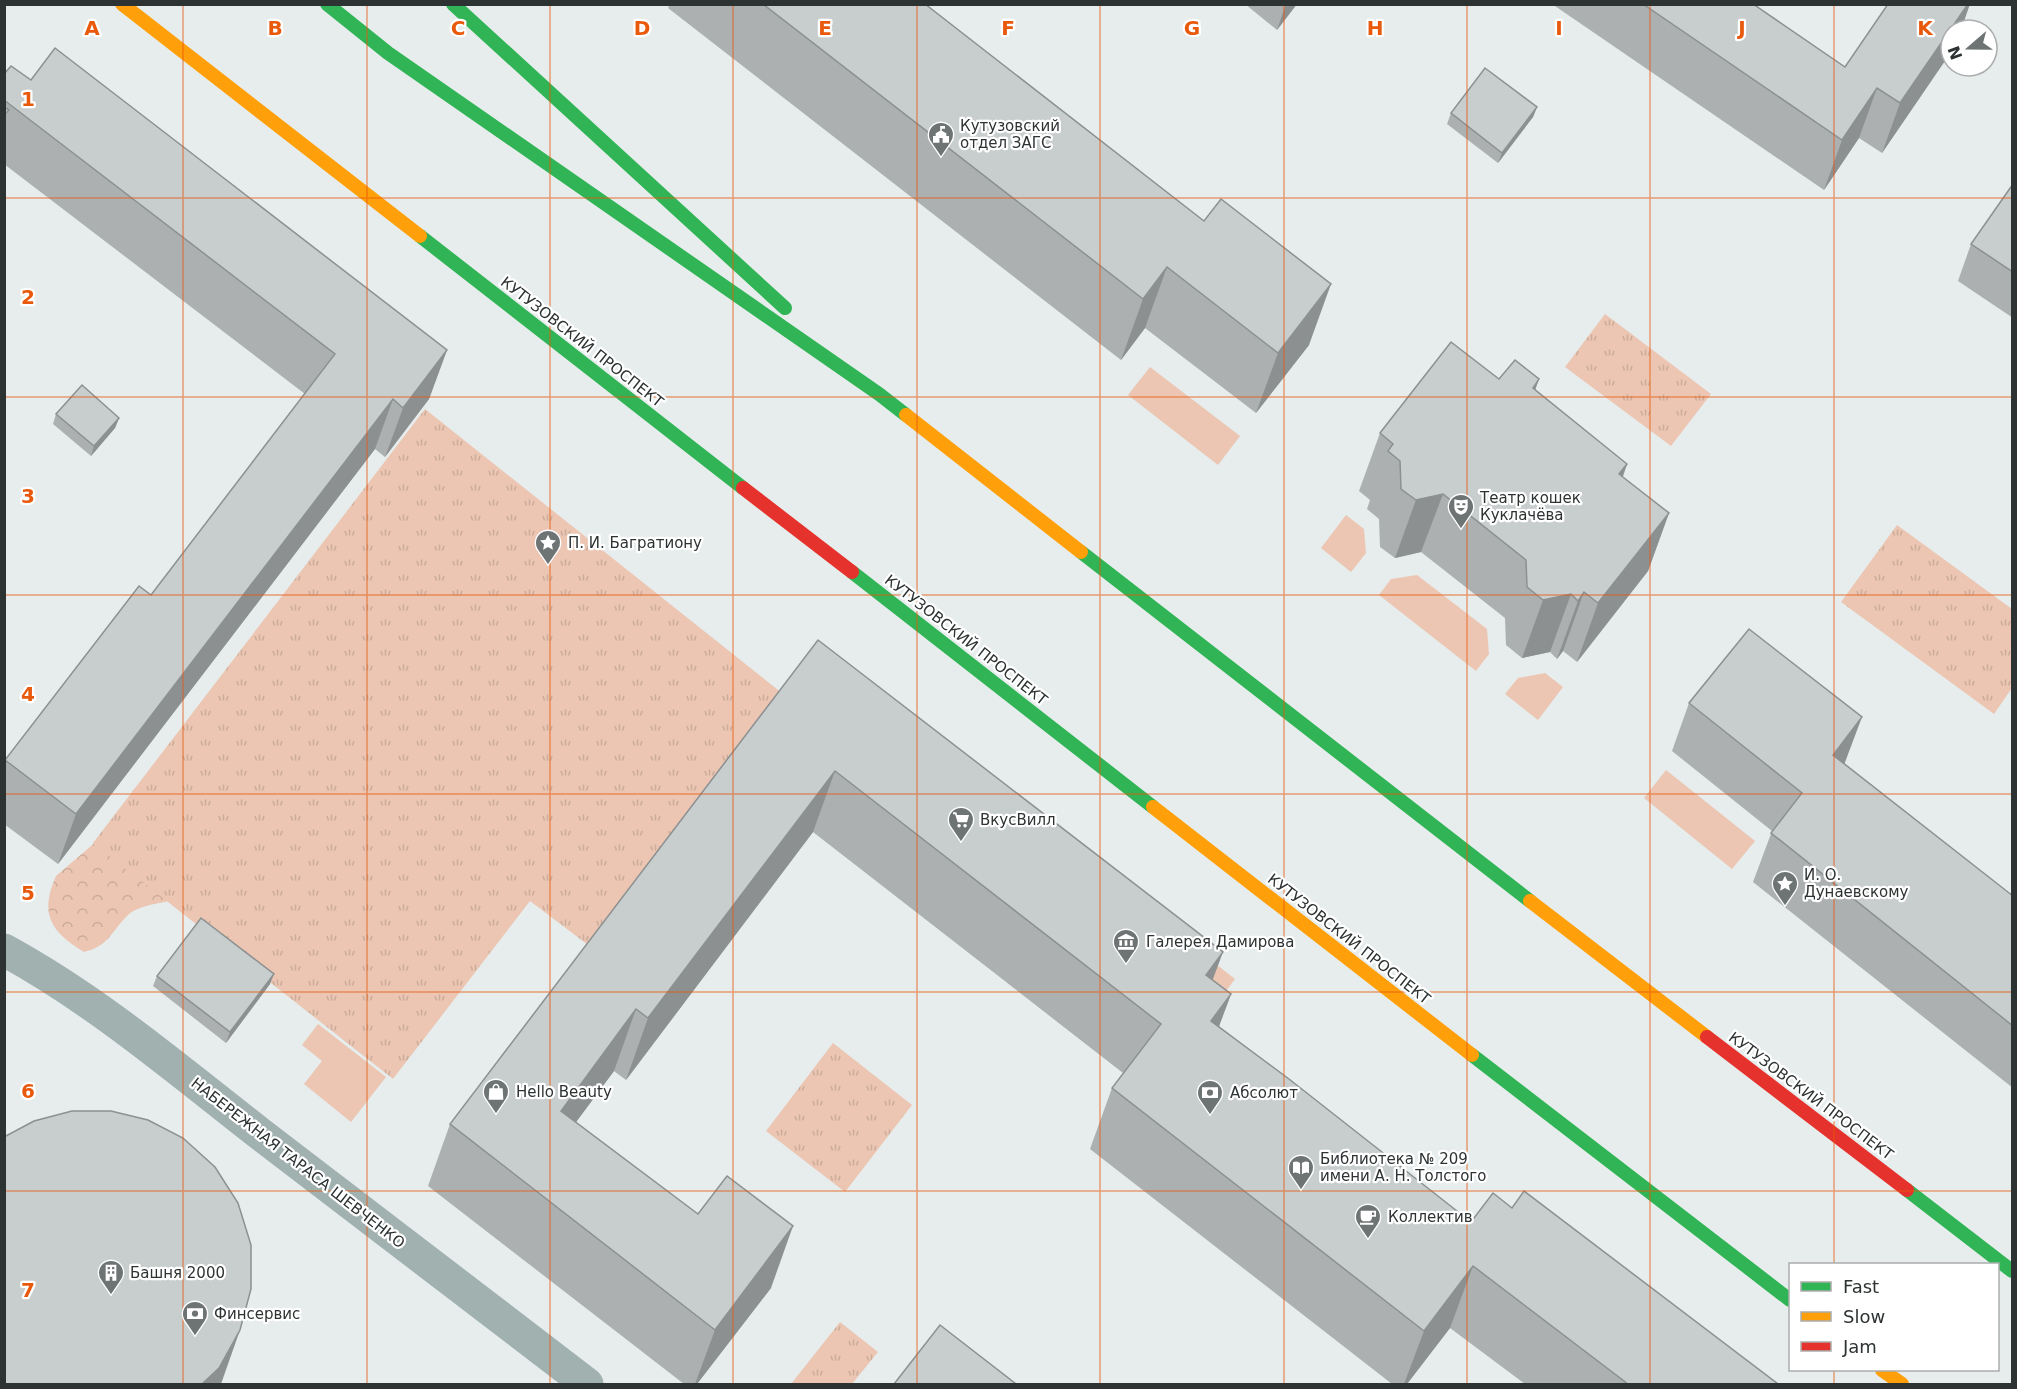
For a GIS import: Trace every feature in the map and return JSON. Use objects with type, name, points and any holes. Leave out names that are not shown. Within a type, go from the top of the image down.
[{"type":"main road","name":"КУТУЗОВСКИЙ ПРОСПЕКТ","points":[[122,4],[1646,1191],[1789,1298]]},
{"type":"main road","name":"КУТУЗОВСКИЙ ПРОСПЕКТ","points":[[327,4],[388,53],[879,394],[1431,825],[2013,1271]]},
{"type":"main road","name":"КУТУЗОВСКИЙ ПРОСПЕКТ","points":[[453,4],[879,394]]},
{"type":"main road","points":[[1883,1371],[1902,1384]]},
{"type":"street","name":"НАБЕРЕЖНАЯ ТАРАСА ШЕВЧЕНКО","points":[[4,950],[34,966],[135,1036],[587,1384]]},
{"type":"green space","points":[[1605,314],[1711,394],[1671,446],[1565,367]]},
{"type":"green space","points":[[1150,367],[1240,436],[1218,465],[1128,395]]},
{"type":"green space","points":[[425,409],[792,701],[600,954],[530,901],[393,1079],[93,843]]},
{"type":"green space","points":[[1346,515],[1364,529],[1366,553],[1351,572],[1321,548]]},
{"type":"green space","points":[[1897,525],[2012,609],[2012,688],[1994,714],[1841,602]]},
{"type":"green space","points":[[1417,575],[1487,629],[1489,654],[1476,671],[1379,595],[1391,579]]},
{"type":"green space","points":[[1545,673],[1563,687],[1538,720],[1505,694],[1518,678]]},
{"type":"green space","points":[[170,762],[173,900],[142,907],[132,912],[109,938],[99,946],[84,952],[63,937],[51,921],[49,901],[56,876],[119,822],[133,790]]},
{"type":"green space","points":[[1666,770],[1755,841],[1732,869],[1644,798]]},
{"type":"green space","points":[[1186,941],[1235,979],[1226,991],[1177,953]]},
{"type":"green space","points":[[318,1024],[386,1077],[351,1122],[304,1084],[322,1061],[302,1045]]},
{"type":"green space","points":[[833,1043],[912,1105],[845,1192],[766,1131]]},
{"type":"green space","points":[[840,1322],[878,1352],[852,1384],[791,1384]]},
{"type":"building","points":[[763,4],[925,4],[1204,221],[1221,199],[1331,284],[1278,353],[1167,267],[1143,299]]},
{"type":"building","points":[[1643,4],[1753,4],[1845,67],[1888,4],[1968,4],[1958,18],[1939,18],[1939,46],[1900,103],[1877,88],[1842,140]]},
{"type":"building","points":[[55,48],[447,350],[403,408],[393,399],[76,814],[5,760],[139,586],[151,595],[335,354],[4,100],[4,74],[11,66],[31,80]]},
{"type":"building","points":[[1485,68],[1537,107],[1502,153],[1451,113]]},
{"type":"building","points":[[2013,184],[2013,272],[1971,244]]},
{"type":"building","points":[[1451,342],[1499,379],[1515,360],[1539,379],[1533,388],[1627,464],[1619,474],[1669,513],[1598,603],[1584,592],[1578,601],[1571,594],[1543,600],[1527,587],[1526,560],[1443,494],[1416,500],[1401,489],[1400,461],[1388,451],[1393,444],[1380,433]]},
{"type":"building","points":[[82,385],[119,418],[94,446],[56,414]]},
{"type":"building","points":[[1749,629],[1862,717],[1833,755],[2013,896],[2013,1026],[1771,833],[1802,793],[1689,703]]},
{"type":"building","points":[[818,640],[1223,952],[1206,975],[1231,994],[1211,1021],[1289,1079],[1471,1222],[1493,1193],[1512,1208],[1524,1191],[1778,1384],[1628,1384],[1473,1266],[1424,1331],[1112,1088],[1161,1024],[835,771],[648,1018],[636,1009],[561,1111],[698,1214],[727,1176],[793,1226],[715,1330],[450,1124]]},
{"type":"building","points":[[201,918],[274,974],[230,1032],[157,976]]},
{"type":"building","name":"Башня 2000","points":[[72,1111],[111,1111],[148,1120],[183,1138],[215,1167],[238,1203],[251,1245],[251,1289],[240,1330],[219,1368],[202,1384],[4,1384],[4,1137],[34,1121]]},
{"type":"building","points":[[940,1325],[1016,1384],[894,1384]]},
{"type":"traffic: fast","points":[[327,4],[388,53],[906,415]]},
{"type":"traffic: fast","points":[[453,4],[785,308]]},
{"type":"traffic: fast","points":[[420,236],[743,488]]},
{"type":"traffic: fast","points":[[1081,552],[1530,901]]},
{"type":"traffic: fast","points":[[852,572],[1153,807]]},
{"type":"traffic: fast","points":[[1472,1055],[1789,1299]]},
{"type":"traffic: fast","points":[[1907,1190],[2012,1271]]},
{"type":"traffic: slow","points":[[122,4],[420,236]]},
{"type":"traffic: slow","points":[[906,415],[1081,552]]},
{"type":"traffic: slow","points":[[1153,807],[1472,1055]]},
{"type":"traffic: slow","points":[[1530,901],[1707,1037]]},
{"type":"traffic: slow","points":[[1883,1371],[1902,1384]]},
{"type":"traffic: jam","points":[[743,488],[852,572]]},
{"type":"traffic: jam","points":[[1707,1037],[1907,1190]]},
{"type":"place","name":"Кутузовский отдел ЗАГС","points":[[941,158]]},
{"type":"place","name":"Театр кошек Куклачёва","points":[[1461,530]]},
{"type":"place","name":"П. И. Багратиону","points":[[548,566]]},
{"type":"place","name":"ВкусВилл","points":[[961,843]]},
{"type":"place","name":"И. О. Дунаевскому","points":[[1785,907]]},
{"type":"place","name":"Галерея Дамирова","points":[[1126,965]]},
{"type":"place","name":"Hello Beauty","points":[[496,1115]]},
{"type":"place","name":"Абсолют","points":[[1210,1116]]},
{"type":"place","name":"Библиотека № 209 имени А. Н. Толстого","points":[[1301,1191]]},
{"type":"place","name":"Коллектив","points":[[1368,1240]]},
{"type":"place","name":"Башня 2000","points":[[111,1296]]},
{"type":"place","name":"Финсервис","points":[[195,1337]]}]
